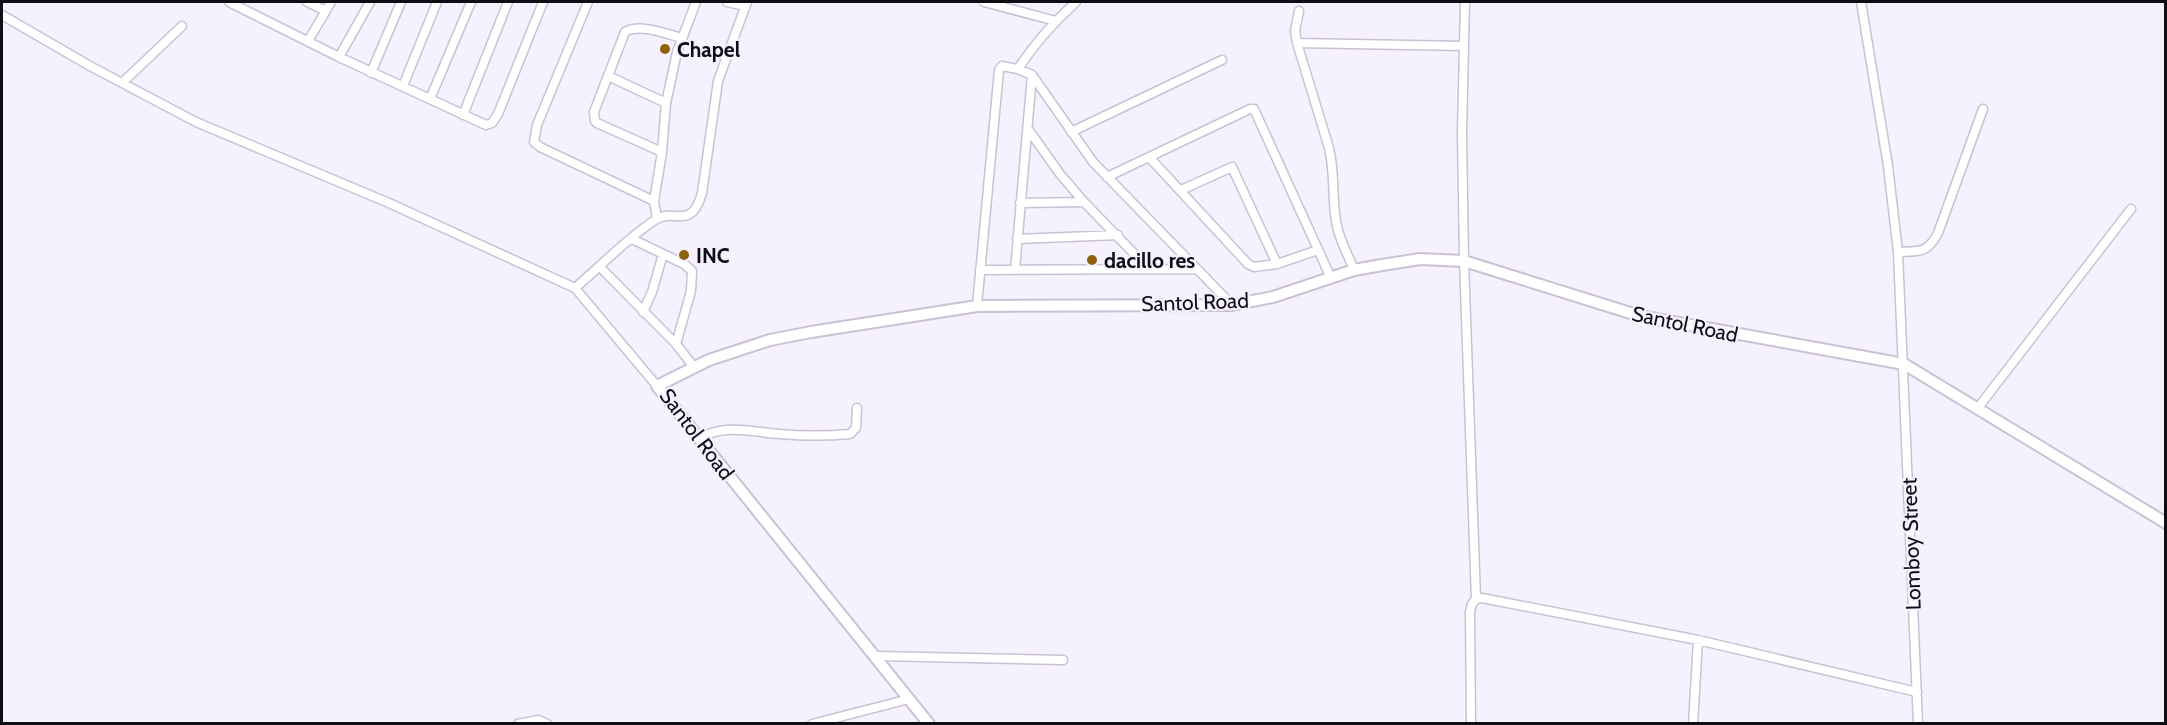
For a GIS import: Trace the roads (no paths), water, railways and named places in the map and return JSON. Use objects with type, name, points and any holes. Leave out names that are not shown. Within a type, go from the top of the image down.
[{"type":"street","points":[[229,2],[371,73],[486,125],[494,120],[543,2]]},
{"type":"street","points":[[307,2],[326,11]]},
{"type":"street","points":[[308,41],[331,2]]},
{"type":"street","points":[[339,57],[370,2]]},
{"type":"street","points":[[371,73],[401,2]]},
{"type":"street","points":[[403,86],[437,2]]},
{"type":"street","points":[[430,99],[471,2]]},
{"type":"street","points":[[463,115],[508,2]]},
{"type":"street","points":[[588,2],[537,125],[534,142],[540,147],[654,201]]},
{"type":"street","points":[[657,218],[654,201],[662,152],[666,103],[673,66],[696,2]]},
{"type":"street","points":[[575,288],[657,218],[685,216],[697,208],[702,193],[718,81],[746,4],[727,2]]},
{"type":"street","points":[[984,2],[1056,21]]},
{"type":"street","points":[[1018,69],[1056,21],[1076,2]]},
{"type":"street","points":[[1465,2],[1462,133],[1464,261],[1476,599],[1470,612],[1471,723]]},
{"type":"street","points":[[1861,2],[1888,166],[1898,252],[1904,364],[2166,523]]},
{"type":"street","points":[[1299,11],[1295,31],[1297,43],[1332,161],[1338,233],[1354,270]]},
{"type":"street","points":[[2,15],[196,122],[400,207],[575,288],[657,386]]},
{"type":"street","points":[[122,83],[182,26]]},
{"type":"street","points":[[662,152],[595,121],[594,112],[628,30],[642,29],[682,38]]},
{"type":"street","points":[[1297,43],[1464,46]]},
{"type":"street","points":[[1071,132],[1222,60]]},
{"type":"street","points":[[977,306],[999,70],[1002,66],[1032,75],[1088,156],[1233,305]]},
{"type":"street","points":[[1015,270],[1032,75]]},
{"type":"street","points":[[608,76],[666,103]]},
{"type":"street","points":[[1107,177],[1254,109],[1331,278]]},
{"type":"street","points":[[1898,252],[1920,251],[1932,244],[1983,109]]},
{"type":"street","points":[[1028,129],[1060,174],[1084,202],[1148,268]]},
{"type":"street","points":[[1149,157],[1248,264],[1254,267],[1277,264],[1317,250]]},
{"type":"street","points":[[1181,190],[1233,167],[1277,264]]},
{"type":"street","points":[[1020,203],[1084,202]]},
{"type":"street","points":[[1977,410],[2131,209]]},
{"type":"street","points":[[1017,239],[1118,235]]},
{"type":"street","points":[[632,239],[689,267],[693,274],[691,291],[676,344]]},
{"type":"street","points":[[644,312],[663,254]]},
{"type":"street","name":"Santol Road","points":[[929,723],[657,386],[709,360],[770,340],[811,332],[977,306],[1233,305],[1273,297],[1354,270],[1420,260],[1464,261],[1640,316],[1904,364]]},
{"type":"street","points":[[600,267],[676,344],[694,367]]},
{"type":"street","points":[[980,270],[1196,268]]},
{"type":"street","name":"Lomboy Street","points":[[1904,364],[1918,723]]},
{"type":"street","points":[[698,438],[722,429],[789,434],[850,434],[856,428],[857,408]]},
{"type":"street","points":[[1476,599],[1482,598],[1698,640],[1917,692]]},
{"type":"street","points":[[1693,723],[1698,640]]},
{"type":"street","points":[[876,656],[1063,660]]},
{"type":"street","points":[[812,723],[909,699]]},
{"type":"street","points":[[518,723],[538,720],[547,723]]},
{"type":"place","name":"Chapel","points":[[665,49]]},
{"type":"place","name":"INC","points":[[684,255]]},
{"type":"place","name":"dacillo res","points":[[1092,260]]}]
